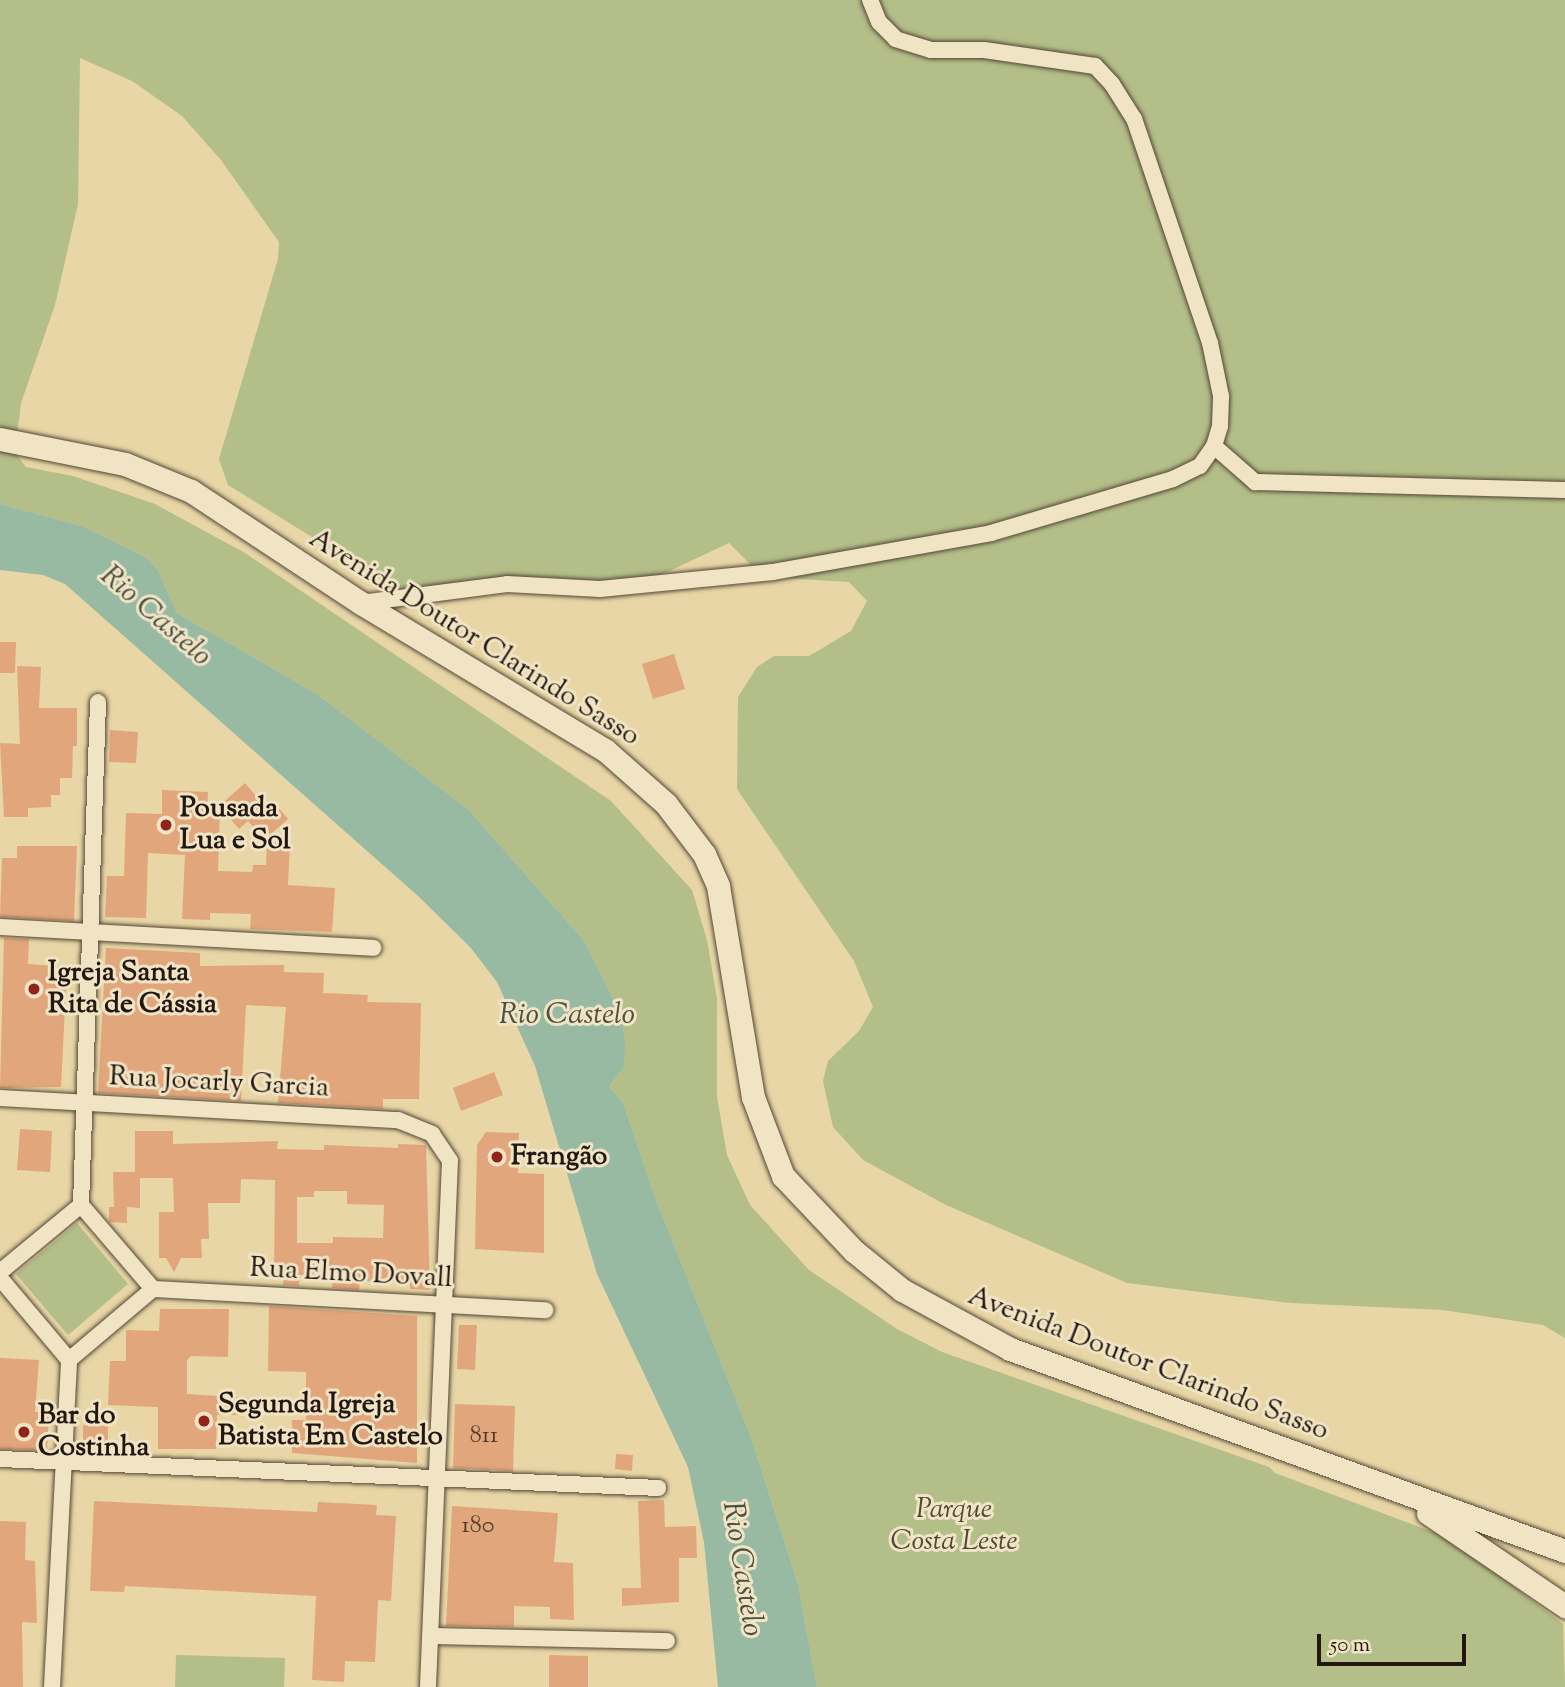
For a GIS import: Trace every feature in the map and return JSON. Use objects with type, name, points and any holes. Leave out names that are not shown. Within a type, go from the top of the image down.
[{"type":"main road","name":"Avenida Doutor Clarindo Sasso","points":[[0,439],[125,464],[191,491],[361,603],[605,750],[666,804],[704,854],[718,886],[753,1097],[783,1177],[854,1251],[902,1290],[1010,1349],[1403,1495],[1565,1551]]},
{"type":"main road","name":"Avenida Doutor Clarindo Sasso","points":[[1403,1495],[1565,1606]]},
{"type":"street","points":[[361,603],[507,584],[600,589],[728,579],[896,552],[1048,518],[1173,479],[1200,466],[1214,446],[1221,397],[1210,343],[1133,118],[1112,85],[1095,66],[984,50],[931,50],[896,39],[879,22],[870,0]]},
{"type":"street","points":[[1214,446],[1255,482],[1565,490]]},
{"type":"street","points":[[69,1360],[153,1289],[81,1205],[98,702]]},
{"type":"street","points":[[0,928],[373,948]]},
{"type":"street","name":"Rua Jocarly Garcia","points":[[0,1098],[398,1120],[432,1134],[450,1161],[446,1306]]},
{"type":"street","points":[[0,1272],[81,1205]]},
{"type":"street","points":[[0,1278],[69,1360],[52,1687]]},
{"type":"street","name":"Rua Elmo Dovall","points":[[153,1289],[545,1310]]},
{"type":"street","points":[[428,1687],[446,1306]]},
{"type":"street","points":[[0,1459],[437,1481],[658,1488]]},
{"type":"street","points":[[430,1636],[667,1641]]},
{"type":"green space","name":"Parque Costa Leste","points":[[0,0],[1565,0],[1565,1338],[1543,1325],[1443,1310],[1290,1303],[1127,1283],[946,1205],[863,1160],[833,1127],[823,1081],[828,1061],[859,1031],[873,1007],[854,961],[737,789],[738,697],[757,667],[774,656],[809,656],[851,631],[867,601],[849,582],[782,578],[753,567],[729,543],[629,590],[491,585],[412,599],[228,485],[219,459],[278,259],[279,242],[221,160],[182,116],[132,81],[80,58],[78,204],[55,305],[21,403],[15,452],[26,467],[73,476],[155,504],[245,553],[611,801],[692,890],[707,940],[717,999],[717,1097],[727,1155],[750,1205],[809,1270],[897,1329],[942,1352],[1269,1467],[1275,1473],[1449,1538],[1563,1624],[1565,1687],[817,1687],[798,1584],[751,1437],[655,1197],[623,1102],[609,1087],[624,1067],[620,1012],[585,942],[468,809],[317,694],[177,613],[159,572],[146,557],[82,526],[0,504]]},
{"type":"green space","points":[[77,1223],[128,1284],[68,1335],[16,1274]]},
{"type":"green space","points":[[176,1655],[285,1658],[284,1687],[175,1687]]},
{"type":"water","name":"Rio Castelo","points":[[0,504],[82,526],[146,557],[159,572],[177,613],[317,694],[468,809],[585,942],[620,1012],[625,1041],[624,1067],[609,1087],[623,1102],[655,1197],[751,1437],[798,1584],[817,1687],[718,1687],[704,1542],[688,1467],[597,1274],[535,1066],[497,982],[470,947],[418,896],[65,584],[43,575],[0,570]]},
{"type":"building","points":[[0,642],[16,642],[15,673],[0,673]]},
{"type":"building","points":[[674,654],[685,689],[653,699],[642,664]]},
{"type":"building","points":[[17,666],[41,667],[39,708],[77,708],[77,746],[73,746],[72,778],[60,778],[60,795],[51,795],[51,807],[28,808],[28,817],[4,817],[0,743],[20,744]]},
{"type":"building","points":[[110,730],[138,732],[136,763],[109,762]]},
{"type":"building","points":[[245,783],[265,806],[272,800],[288,819],[264,840],[248,821],[239,829],[220,807],[218,871],[252,872],[253,865],[266,865],[267,842],[290,843],[288,885],[335,888],[332,932],[250,929],[251,914],[210,913],[210,920],[182,919],[185,855],[148,853],[146,918],[105,917],[107,876],[124,876],[126,813],[162,814],[162,790],[208,792],[207,817]]},
{"type":"building","points":[[17,846],[77,846],[74,921],[0,917],[2,858],[17,858]]},
{"type":"building","points":[[4,938],[29,939],[28,964],[67,967],[61,1087],[0,1088]]},
{"type":"building","points":[[106,948],[200,953],[200,966],[284,965],[284,972],[324,973],[323,993],[368,995],[367,1002],[421,1003],[419,1099],[383,1099],[383,1109],[278,1103],[286,1007],[246,1005],[241,1101],[98,1093]]},
{"type":"building","points":[[494,1072],[503,1095],[461,1111],[453,1088]]},
{"type":"building","points":[[20,1129],[52,1131],[50,1172],[17,1170]]},
{"type":"building","points":[[135,1131],[173,1131],[173,1144],[278,1141],[277,1149],[324,1150],[324,1145],[398,1148],[398,1144],[426,1145],[430,1290],[410,1289],[410,1282],[360,1281],[359,1290],[332,1288],[333,1276],[299,1275],[299,1286],[283,1285],[284,1275],[274,1275],[275,1180],[241,1179],[240,1203],[208,1203],[209,1239],[201,1239],[202,1258],[181,1258],[174,1272],[166,1258],[159,1258],[159,1212],[174,1212],[173,1178],[140,1178],[140,1208],[127,1207],[127,1223],[109,1222],[109,1207],[114,1207],[113,1172],[135,1172]],"holes":[[[314,1191],[347,1191],[347,1204],[384,1205],[383,1238],[333,1237],[333,1243],[297,1243],[297,1197],[314,1197]]]},
{"type":"building","points":[[486,1132],[519,1133],[518,1173],[544,1174],[544,1253],[475,1249],[477,1145]]},
{"type":"building","points":[[269,1306],[417,1316],[417,1463],[292,1453],[292,1420],[306,1420],[306,1372],[268,1371]]},
{"type":"building","points":[[160,1309],[229,1309],[228,1357],[191,1356],[187,1360],[187,1394],[252,1398],[251,1415],[217,1415],[216,1449],[158,1449],[158,1407],[108,1405],[110,1361],[126,1361],[126,1330],[159,1331]]},
{"type":"building","points":[[459,1325],[477,1325],[475,1370],[457,1369]]},
{"type":"building","points":[[0,1358],[39,1360],[35,1412],[49,1412],[47,1451],[0,1449]]},
{"type":"building","points":[[455,1404],[515,1406],[513,1471],[453,1468]]},
{"type":"building","points":[[83,1425],[108,1426],[108,1442],[83,1441]]},
{"type":"building","points":[[616,1454],[633,1455],[632,1471],[615,1469]]},
{"type":"building","points":[[664,1500],[665,1527],[696,1526],[697,1558],[679,1558],[679,1602],[622,1606],[622,1588],[641,1588],[638,1501]]},
{"type":"building","points":[[94,1501],[317,1512],[318,1502],[377,1505],[376,1515],[396,1516],[391,1601],[378,1600],[375,1662],[345,1661],[344,1682],[312,1680],[316,1596],[125,1586],[124,1592],[90,1591]]},
{"type":"building","points":[[452,1506],[558,1513],[554,1562],[573,1563],[574,1620],[550,1619],[550,1607],[514,1606],[514,1627],[446,1626]]},
{"type":"building","points":[[0,1521],[26,1522],[25,1560],[35,1561],[37,1623],[22,1622],[23,1687],[0,1687]]},
{"type":"building","points":[[549,1655],[588,1656],[588,1687],[549,1687]]},
{"type":"place","name":"Pousada Lua e Sol","points":[[166,825]]},
{"type":"place","name":"Igreja Santa Rita de Cássia","points":[[34,989]]},
{"type":"place","name":"Frangão","points":[[497,1157]]},
{"type":"place","name":"Segunda Igreja Batista Em Castelo","points":[[204,1421]]},
{"type":"place","name":"Bar do Costinha","points":[[24,1432]]}]
